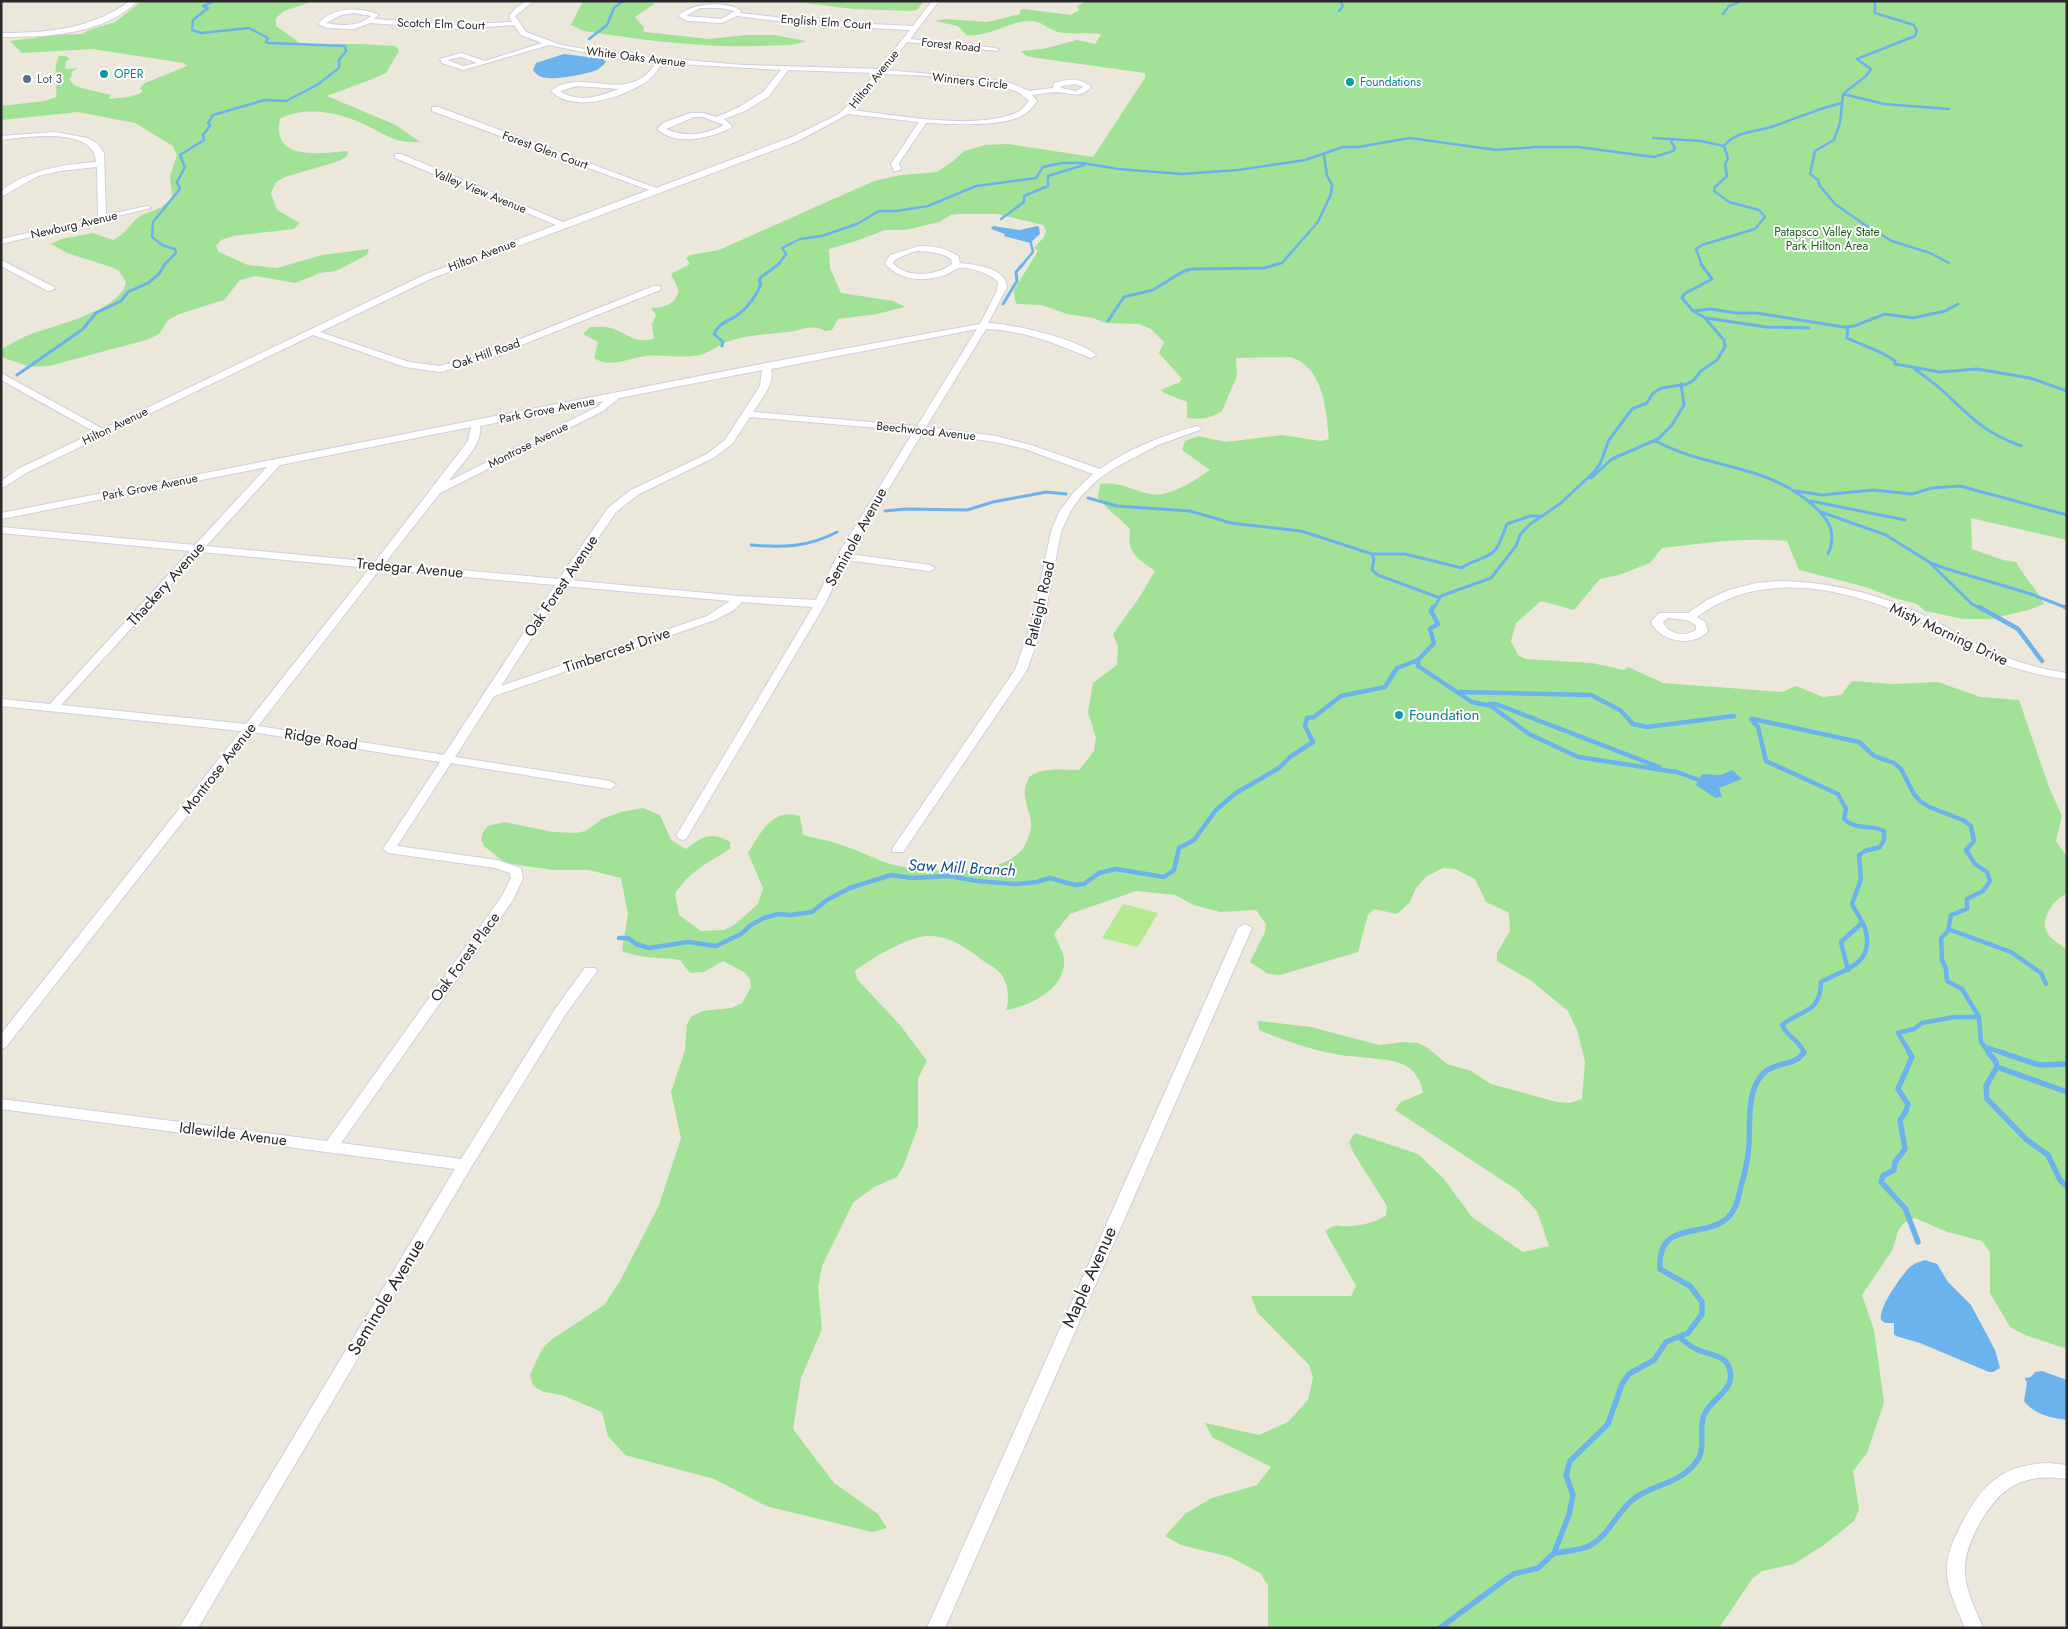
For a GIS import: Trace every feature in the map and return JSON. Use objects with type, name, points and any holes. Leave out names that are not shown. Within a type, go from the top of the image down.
[{"type":"street","points":[[1,35],[34,35],[79,28],[114,16],[135,1]]},
{"type":"street","points":[[512,24],[514,13],[531,1]]},
{"type":"street","name":"Hilton Avenue","points":[[1,486],[22,471],[427,277],[795,139],[844,114],[880,73],[936,1]]},
{"type":"street","name":"English Elm Court","points":[[736,14],[738,11],[735,8],[698,5],[691,7],[681,16],[684,18],[718,21],[727,20],[736,14],[810,23],[915,28]]},
{"type":"street","name":"Scotch Elm Court","points":[[369,21],[375,16],[368,13],[340,12],[332,14],[321,24],[354,27],[369,21],[456,27],[512,24]]},
{"type":"street","name":"White Oaks Avenue","points":[[512,24],[526,35],[550,43],[604,55],[660,62],[880,73]]},
{"type":"street","name":"Forest Road","points":[[905,40],[996,50]]},
{"type":"street","points":[[485,63],[461,55],[443,59],[444,62],[463,68],[485,63],[550,43]]},
{"type":"street","points":[[630,87],[575,84],[555,91],[582,101],[593,100],[630,87],[647,78],[660,62]]},
{"type":"street","points":[[717,119],[726,122],[728,126],[692,138],[682,137],[661,129],[666,125],[693,115],[703,115],[717,119],[742,110],[760,99],[771,89],[786,68]]},
{"type":"street","name":"Winners Circle","points":[[844,114],[973,123],[1010,118],[1025,112],[1031,107],[1033,98],[1030,93],[1013,85],[995,82],[880,73]]},
{"type":"street","points":[[1030,93],[1057,90]]},
{"type":"street","name":"Forest Glen Court","points":[[435,109],[655,190]]},
{"type":"street","points":[[897,169],[895,164],[897,160],[924,120]]},
{"type":"street","points":[[1,138],[47,134],[83,139],[99,149],[102,218]]},
{"type":"street","name":"Valley View Avenue","points":[[398,156],[563,225]]},
{"type":"street","points":[[1,195],[19,181],[39,172],[100,164]]},
{"type":"street","name":"Newburg Avenue","points":[[1,242],[147,208]]},
{"type":"street","name":"Seminole Avenue","points":[[682,836],[820,604],[842,556],[1003,289],[1003,283],[991,273],[956,265],[944,273],[922,276],[901,274],[893,270],[889,263],[890,259],[900,253],[926,249],[950,254],[956,260],[956,265]]},
{"type":"street","points":[[1,262],[51,289]]},
{"type":"street","name":"Oak Hill Road","points":[[312,332],[408,365],[440,369],[478,359],[657,288]]},
{"type":"street","name":"Park Grove Avenue","points":[[1,516],[766,366],[982,326],[1043,335],[1091,355]]},
{"type":"street","name":"Oak Forest Avenue","points":[[389,849],[563,581],[612,510],[635,492],[721,449],[735,434],[765,386],[768,374],[766,366]]},
{"type":"street","points":[[1,376],[102,432]]},
{"type":"street","name":"Montrose Avenue","points":[[436,491],[600,409],[617,396]]},
{"type":"street","name":"Beechwood Avenue","points":[[748,414],[977,436],[1014,444],[1100,473]]},
{"type":"street","name":"Montrose Avenue","points":[[2,1042],[436,491],[473,441],[476,431],[474,424]]},
{"type":"street","name":"Patleigh Road","points":[[898,849],[1021,670],[1037,625],[1060,517],[1080,490],[1100,473],[1142,450],[1197,429]]},
{"type":"street","name":"Thackery Avenue","points":[[53,708],[278,462]]},
{"type":"street","name":"Tredegar Avenue","points":[[1,530],[563,581],[739,599],[820,604]]},
{"type":"street","points":[[842,556],[930,568]]},
{"type":"street","name":"Misty Morning Drive","points":[[1690,617],[1710,602],[1734,592],[1757,587],[1784,585],[1839,590],[1875,599],[1927,620],[1983,652],[2008,662],[2032,670],[2067,676]]},
{"type":"street","name":"Timbercrest Drive","points":[[490,692],[711,618],[730,608],[739,599]]},
{"type":"street","name":"Ridge Road","points":[[1,702],[251,728],[610,785]]},
{"type":"street","name":"Oak Forest Place","points":[[331,1147],[508,897],[517,878],[516,871],[510,867],[497,864],[389,849]]},
{"type":"street","name":"Maple Avenue","points":[[936,1628],[1245,928]]},
{"type":"street","name":"Seminole Avenue","points":[[188,1628],[465,1165],[560,1012],[590,971]]},
{"type":"street","name":"Idlewilde Avenue","points":[[1,1104],[465,1165]]},
{"type":"street","points":[[1974,1628],[1956,1575],[1957,1557],[1962,1540],[1983,1502],[1996,1487],[2014,1476],[2036,1470],[2067,1472]]},
{"type":"green space","points":[[142,1],[314,1],[284,11],[276,18],[276,26],[300,43],[396,46],[399,51],[386,73],[327,96],[396,125],[420,142],[395,139],[350,118],[330,113],[299,113],[280,119],[279,133],[283,142],[290,149],[312,153],[348,151],[347,156],[339,161],[285,177],[276,182],[271,193],[277,210],[300,223],[294,229],[233,236],[221,240],[216,246],[219,252],[248,265],[277,268],[322,255],[369,249],[367,255],[336,271],[320,273],[295,283],[256,276],[240,280],[224,300],[179,314],[168,320],[159,334],[146,340],[49,366],[31,367],[1,357],[2,349],[16,341],[84,316],[112,301],[122,292],[126,282],[119,271],[67,253],[51,244],[62,239],[93,233],[113,240],[139,217],[163,206],[172,197],[170,176],[177,155],[173,146],[135,123],[78,112],[1,120],[1,106],[45,101],[56,97],[56,66],[59,56],[65,56],[70,59],[66,61],[65,69],[78,68],[71,72],[72,75],[69,79],[74,85],[111,95],[109,99],[139,94],[143,91],[140,89],[141,86],[145,83],[187,66],[184,63],[92,49],[22,53],[10,41],[55,35],[83,34],[89,30],[115,22]]},
{"type":"green space","points":[[583,1],[654,1],[654,4],[635,17],[644,27],[643,31],[645,32],[709,39],[746,35],[774,35],[806,41],[783,45],[716,46],[584,31],[571,25]]},
{"type":"green space","points":[[792,1],[924,1],[917,10],[911,11],[852,9]]},
{"type":"green space","name":"Patapsco Valley State Park Hilton Area","points":[[1087,1],[2067,1],[2067,540],[1971,518],[1972,549],[2003,560],[2016,562],[2044,604],[1991,619],[1963,619],[1925,611],[1917,604],[1894,598],[1866,587],[1799,570],[1787,541],[1725,541],[1662,548],[1650,563],[1619,575],[1600,579],[1574,610],[1541,601],[1516,623],[1511,641],[1518,655],[1526,659],[1592,663],[1624,670],[1628,667],[1663,683],[1782,692],[1796,686],[1823,697],[1841,695],[1852,681],[1893,684],[1938,682],[1980,697],[2019,700],[2049,787],[2062,816],[2056,841],[2067,857],[2067,894],[2057,900],[2049,911],[2046,917],[2045,929],[2054,940],[2067,950],[2067,1349],[2025,1335],[2010,1327],[1990,1293],[1990,1252],[1982,1241],[1947,1232],[1915,1218],[1904,1223],[1898,1231],[1893,1249],[1862,1295],[1874,1330],[1884,1403],[1867,1453],[1853,1471],[1859,1510],[1854,1521],[1824,1545],[1794,1564],[1762,1571],[1752,1579],[1719,1628],[1268,1628],[1268,1585],[1260,1573],[1230,1557],[1181,1545],[1165,1536],[1186,1513],[1212,1498],[1257,1485],[1271,1467],[1212,1437],[1205,1423],[1259,1435],[1288,1422],[1308,1400],[1313,1377],[1309,1365],[1257,1312],[1251,1296],[1351,1296],[1356,1286],[1325,1231],[1336,1226],[1356,1226],[1378,1220],[1386,1216],[1387,1206],[1353,1152],[1349,1142],[1355,1133],[1418,1154],[1444,1179],[1472,1217],[1523,1252],[1549,1246],[1537,1211],[1517,1190],[1395,1110],[1401,1102],[1423,1093],[1414,1072],[1408,1067],[1394,1061],[1319,1051],[1259,1030],[1258,1021],[1311,1027],[1379,1045],[1404,1042],[1418,1043],[1428,1048],[1447,1064],[1471,1071],[1491,1084],[1557,1102],[1570,1103],[1582,1099],[1585,1062],[1577,1030],[1568,1011],[1530,980],[1497,961],[1497,953],[1510,931],[1509,913],[1486,902],[1475,879],[1455,869],[1443,868],[1427,876],[1416,888],[1410,902],[1397,914],[1374,909],[1368,915],[1358,952],[1280,975],[1268,974],[1250,962],[1265,932],[1266,924],[1256,910],[1220,912],[1194,905],[1175,895],[1136,891],[1070,914],[1054,934],[1064,957],[1063,970],[1059,979],[1053,988],[1045,994],[1025,1005],[1015,1008],[1006,1010],[1008,992],[1003,977],[999,972],[951,940],[935,936],[920,937],[900,944],[855,971],[857,979],[900,1025],[927,1061],[918,1078],[918,1127],[903,1167],[897,1177],[874,1187],[853,1203],[822,1266],[818,1287],[822,1329],[801,1378],[793,1429],[834,1483],[878,1514],[887,1528],[872,1532],[766,1506],[714,1479],[625,1455],[608,1436],[602,1412],[562,1395],[544,1392],[533,1386],[530,1375],[542,1349],[551,1340],[604,1305],[620,1281],[659,1205],[681,1138],[671,1092],[685,1050],[687,1024],[692,1016],[703,1011],[731,1008],[742,1003],[751,987],[750,979],[744,972],[723,961],[704,972],[690,973],[680,960],[643,957],[622,951],[628,914],[621,878],[589,870],[553,870],[505,863],[484,846],[481,839],[483,832],[488,826],[504,822],[553,832],[575,833],[586,831],[602,819],[621,812],[643,808],[660,815],[671,840],[686,849],[707,836],[718,837],[730,842],[730,849],[693,873],[675,894],[679,915],[701,931],[724,930],[734,925],[758,904],[763,888],[748,853],[768,824],[782,815],[800,816],[803,835],[842,845],[894,865],[945,871],[985,868],[1003,863],[1017,855],[1026,843],[1031,829],[1025,793],[1029,777],[1046,770],[1079,770],[1094,751],[1096,738],[1088,712],[1093,683],[1117,665],[1118,646],[1113,634],[1139,598],[1155,571],[1134,554],[1130,544],[1130,529],[1099,500],[1100,484],[1119,485],[1157,495],[1182,487],[1210,470],[1182,450],[1185,441],[1198,436],[1226,442],[1282,435],[1321,441],[1329,439],[1324,403],[1317,380],[1302,362],[1291,357],[1236,358],[1237,376],[1222,411],[1206,418],[1187,418],[1187,402],[1161,390],[1180,382],[1182,379],[1159,353],[1164,342],[1151,329],[1139,324],[1105,323],[1093,318],[1067,314],[1042,305],[1017,304],[1014,290],[1038,251],[1034,248],[1044,237],[1046,231],[1043,225],[997,214],[951,215],[939,222],[906,230],[885,230],[829,249],[830,268],[841,293],[893,301],[905,307],[877,314],[838,319],[832,330],[825,331],[811,328],[742,338],[724,343],[703,354],[693,356],[646,356],[613,363],[606,363],[594,358],[598,342],[583,334],[590,327],[609,327],[636,339],[654,339],[652,324],[656,315],[651,308],[665,306],[675,299],[679,291],[671,274],[690,264],[686,258],[690,255],[719,250],[874,181],[901,175],[937,172],[964,151],[985,145],[1008,144],[1093,157],[1145,78],[1145,73],[1037,58],[1026,56],[1021,51],[1043,49],[1077,40],[1095,44],[1101,34],[1058,32],[1040,23],[1024,21],[983,34],[966,35],[958,26],[935,21],[945,19],[987,22],[1020,14],[1020,10],[1024,9],[1071,15],[1079,10],[1077,6]]},
{"type":"green space","points":[[1123,904],[1158,913],[1138,947],[1102,938]]},
{"type":"water","points":[[564,54],[603,59],[606,62],[592,72],[561,78],[542,77],[533,70],[536,63]]},
{"type":"water","points":[[993,226],[1020,230],[1037,226],[1039,227],[1040,234],[1030,243],[1004,236],[1005,234],[991,229]]},
{"type":"water","points":[[1732,770],[1742,779],[1719,788],[1722,797],[1715,798],[1696,785],[1702,774],[1721,775]]},
{"type":"water","points":[[1925,1260],[1937,1264],[1948,1282],[1971,1305],[1995,1350],[2000,1368],[1989,1372],[1920,1343],[1896,1336],[1894,1334],[1894,1323],[1885,1323],[1881,1320],[1886,1300],[1901,1277],[1912,1266]]},
{"type":"water","points":[[2042,1371],[2067,1380],[2067,1420],[2043,1415],[2024,1401],[2027,1383],[2025,1378],[2031,1377],[2035,1372]]},
{"type":"waterway","points":[[165,264],[176,253],[175,249],[162,245],[152,237],[153,222],[180,189],[177,182],[185,167],[180,155],[204,140],[203,135],[210,126],[208,123],[213,115],[265,100],[286,101],[317,85],[339,68],[339,60],[346,51],[345,46],[269,43],[266,42],[268,38],[249,28],[201,33],[192,30],[193,20],[208,8],[203,6],[214,1]]},
{"type":"waterway","points":[[589,39],[607,25],[614,8],[623,1]]},
{"type":"waterway","points":[[1339,11],[1343,6],[1340,1]]},
{"type":"waterway","points":[[1723,14],[1729,6],[1741,1]]},
{"type":"waterway","name":"Saw Mill Branch","points":[[1843,94],[1866,76],[1871,69],[1857,59],[1915,36],[1917,31],[1914,25],[1875,13],[1875,1]]},
{"type":"waterway","points":[[1843,94],[1884,104],[1949,109]]},
{"type":"waterway","points":[[1843,94],[1840,123],[1834,140],[1815,151],[1810,174],[1818,180],[1820,186],[1835,204],[1868,227],[1892,241],[1930,253],[1949,263]]},
{"type":"waterway","name":"Saw Mill Branch","points":[[1724,146],[1734,137],[1774,126],[1841,103]]},
{"type":"waterway","points":[[778,264],[786,254],[782,248],[800,239],[822,236],[857,224],[879,211],[896,211],[928,206],[976,186],[1036,178],[1043,167],[1062,163],[1083,163],[1118,169],[1182,174],[1238,170],[1305,160],[1343,147],[1358,147],[1410,138],[1496,150],[1536,147],[1578,147],[1654,157],[1673,151],[1675,148],[1671,142],[1672,140]]},
{"type":"waterway","points":[[1653,138],[1701,141],[1724,146]]},
{"type":"waterway","name":"Saw Mill Branch","points":[[1702,265],[1696,249],[1702,245],[1755,229],[1765,217],[1759,210],[1729,202],[1714,191],[1715,187],[1727,176],[1725,164],[1728,158],[1724,146]]},
{"type":"waterway","points":[[1273,265],[1282,263],[1318,222],[1331,194],[1332,185],[1327,176],[1324,155]]},
{"type":"waterway","points":[[1001,219],[1024,202],[1024,196],[1048,186],[1048,176],[1084,165]]},
{"type":"waterway","points":[[1022,265],[1033,252],[1030,239]]},
{"type":"waterway","points":[[17,375],[83,329],[96,313],[121,301],[128,292],[148,283],[159,274],[165,264]]},
{"type":"waterway","points":[[722,346],[723,342],[714,334],[716,330],[746,308],[761,284],[759,280],[761,277],[778,264]]},
{"type":"waterway","points":[[1003,304],[1017,281],[1016,272],[1023,264]]},
{"type":"waterway","points":[[1108,321],[1124,297],[1153,290],[1182,272],[1191,269],[1264,268],[1278,264]]},
{"type":"waterway","name":"Saw Mill Branch","points":[[1693,311],[1682,298],[1684,294],[1712,279],[1701,264]]},
{"type":"waterway","points":[[1693,311],[1711,309],[1736,313],[1756,313],[1844,327],[1854,326],[1885,314],[1913,318],[1945,311],[1958,304]]},
{"type":"waterway","name":"Saw Mill Branch","points":[[1681,385],[1694,380],[1701,371],[1717,360],[1725,347],[1724,340],[1704,317],[1693,311]]},
{"type":"waterway","points":[[1706,318],[1766,327],[1809,328]]},
{"type":"waterway","points":[[1846,327],[1848,329],[1847,338],[1884,354],[1895,361],[1895,364],[1940,372],[1977,369],[2030,378],[2067,391]]},
{"type":"waterway","points":[[1915,369],[1940,388],[1978,423],[2008,441],[2021,446]]},
{"type":"waterway","name":"Saw Mill Branch","points":[[1440,598],[1491,578],[1516,546],[1520,535],[1529,525],[1561,503],[1594,472],[1600,464],[1609,440],[1632,409],[1647,403],[1653,393],[1662,388],[1681,385]]},
{"type":"waterway","points":[[1655,440],[1672,425],[1684,405],[1681,385]]},
{"type":"waterway","points":[[1591,478],[1612,459],[1655,440]]},
{"type":"waterway","points":[[1655,440],[1674,450],[1695,457],[1756,474],[1796,492],[1825,517],[1832,534],[1831,547],[1828,554]]},
{"type":"waterway","points":[[1796,491],[1822,495],[1873,490],[1912,494],[1932,488],[1960,486],[2067,515]]},
{"type":"waterway","points":[[885,511],[905,509],[967,510],[993,502],[1046,492],[1066,494]]},
{"type":"waterway","points":[[1088,498],[1117,506],[1190,511],[1231,523],[1301,531],[1372,554]]},
{"type":"waterway","points":[[1811,501],[1905,520]]},
{"type":"waterway","points":[[1821,512],[1886,535],[1929,562],[1944,568],[2031,594],[2067,608],[2065,607]]},
{"type":"waterway","points":[[1372,554],[1405,554],[1462,568],[1489,555],[1495,550],[1507,524],[1530,516],[1541,516]]},
{"type":"waterway","points":[[751,545],[795,545],[816,541],[837,532]]},
{"type":"waterway","points":[[1372,554],[1374,559],[1372,570],[1378,575],[1440,598]]},
{"type":"waterway","points":[[1930,563],[1972,604],[1981,609]]},
{"type":"waterway","name":"Saw Mill Branch","points":[[1433,609],[1440,598]]},
{"type":"waterway","name":"Saw Mill Branch","points":[[1418,660],[1434,643],[1430,629],[1438,624],[1431,611],[1433,607]]},
{"type":"waterway","points":[[1979,607],[2018,629],[2042,661]]},
{"type":"waterway","name":"Saw Mill Branch","points":[[619,938],[628,938],[636,944],[649,948],[688,942],[716,946],[741,934],[751,925],[764,918],[778,914],[790,915],[812,912],[827,900],[850,888],[891,875],[912,878],[949,876],[977,881],[1015,884],[1037,882],[1050,878],[1075,885],[1084,884],[1099,873],[1116,869],[1164,877],[1174,870],[1179,848],[1194,840],[1216,810],[1236,793],[1279,768],[1290,757],[1313,742],[1305,726],[1307,718],[1314,717],[1341,696],[1385,687],[1397,668],[1418,660]]},
{"type":"waterway","points":[[1418,660],[1418,666],[1472,702],[1491,706],[1529,734],[1578,757],[1676,772]]},
{"type":"waterway","points":[[1459,692],[1591,695],[1620,710],[1633,724],[1647,727],[1734,716]]},
{"type":"waterway","points":[[1489,704],[1496,704],[1659,767]]},
{"type":"waterway","points":[[1751,719],[1758,727],[1766,761],[1838,794],[1846,809],[1844,819],[1849,823],[1884,831],[1884,840],[1880,847],[1865,851],[1859,855],[1861,879],[1852,904],[1865,928],[1867,940],[1866,950],[1862,958],[1848,969]]},
{"type":"waterway","points":[[1753,719],[1859,742],[1874,756],[1894,763],[1901,769],[1914,794],[1920,801],[1929,807],[1963,820],[1971,826],[1974,841],[1966,850],[1975,864],[1987,872],[1990,881],[1983,891],[1967,899],[1967,909],[1951,915],[1948,929]]},
{"type":"waterway","points":[[1674,771],[1699,780]]},
{"type":"waterway","points":[[1848,969],[1841,942],[1862,923]]},
{"type":"waterway","points":[[1948,929],[2011,952],[2041,973],[2046,984]]},
{"type":"waterway","points":[[1948,929],[1941,938],[1942,960],[1946,969],[1947,981],[1962,989],[1979,1017]]},
{"type":"waterway","points":[[1804,1052],[1800,1045],[1787,1033],[1782,1025],[1814,1005],[1818,1000],[1821,982],[1848,969]]},
{"type":"waterway","points":[[1910,1053],[1898,1033],[1914,1029],[1922,1023],[1954,1017],[1979,1017]]},
{"type":"waterway","points":[[1979,1017],[1981,1042],[1989,1053]]},
{"type":"waterway","points":[[1985,1047],[2004,1053]]},
{"type":"waterway","points":[[1554,1553],[1569,1515],[1573,1495],[1566,1475],[1570,1461],[1608,1424],[1622,1384],[1629,1374],[1654,1360],[1666,1342],[1688,1333],[1702,1314],[1702,1302],[1690,1286],[1660,1269],[1661,1254],[1666,1243],[1673,1237],[1683,1233],[1715,1225],[1725,1220],[1732,1213],[1738,1200],[1746,1166],[1749,1145],[1750,1105],[1758,1080],[1771,1068],[1793,1061],[1804,1052]]},
{"type":"waterway","points":[[1909,1052],[1912,1057],[1898,1089],[1908,1104],[1900,1120],[1905,1149],[1895,1162],[1894,1170],[1883,1176],[1881,1182],[1905,1208],[1918,1242]]},
{"type":"waterway","points":[[1988,1052],[1996,1062],[1997,1067]]},
{"type":"waterway","points":[[2000,1052],[2039,1065],[2067,1064]]},
{"type":"waterway","points":[[1997,1067],[2067,1092]]},
{"type":"waterway","points":[[1997,1067],[1986,1086],[1987,1099],[2027,1140],[2048,1155],[2060,1180],[2067,1187]]},
{"type":"waterway","points":[[1554,1553],[1578,1550],[1591,1545],[1604,1535],[1635,1498],[1683,1475],[1700,1456],[1702,1425],[1705,1413],[1728,1386],[1731,1373],[1728,1365],[1722,1359],[1695,1349],[1679,1337]]},
{"type":"waterway","points":[[1440,1628],[1506,1579],[1514,1574],[1538,1568],[1554,1553]]},
{"type":"place","name":"OPER","points":[[104,74]]},
{"type":"place","name":"Lot 3","points":[[27,79]]},
{"type":"place","name":"Foundations","points":[[1350,82]]},
{"type":"place","name":"Foundation","points":[[1399,715]]}]
